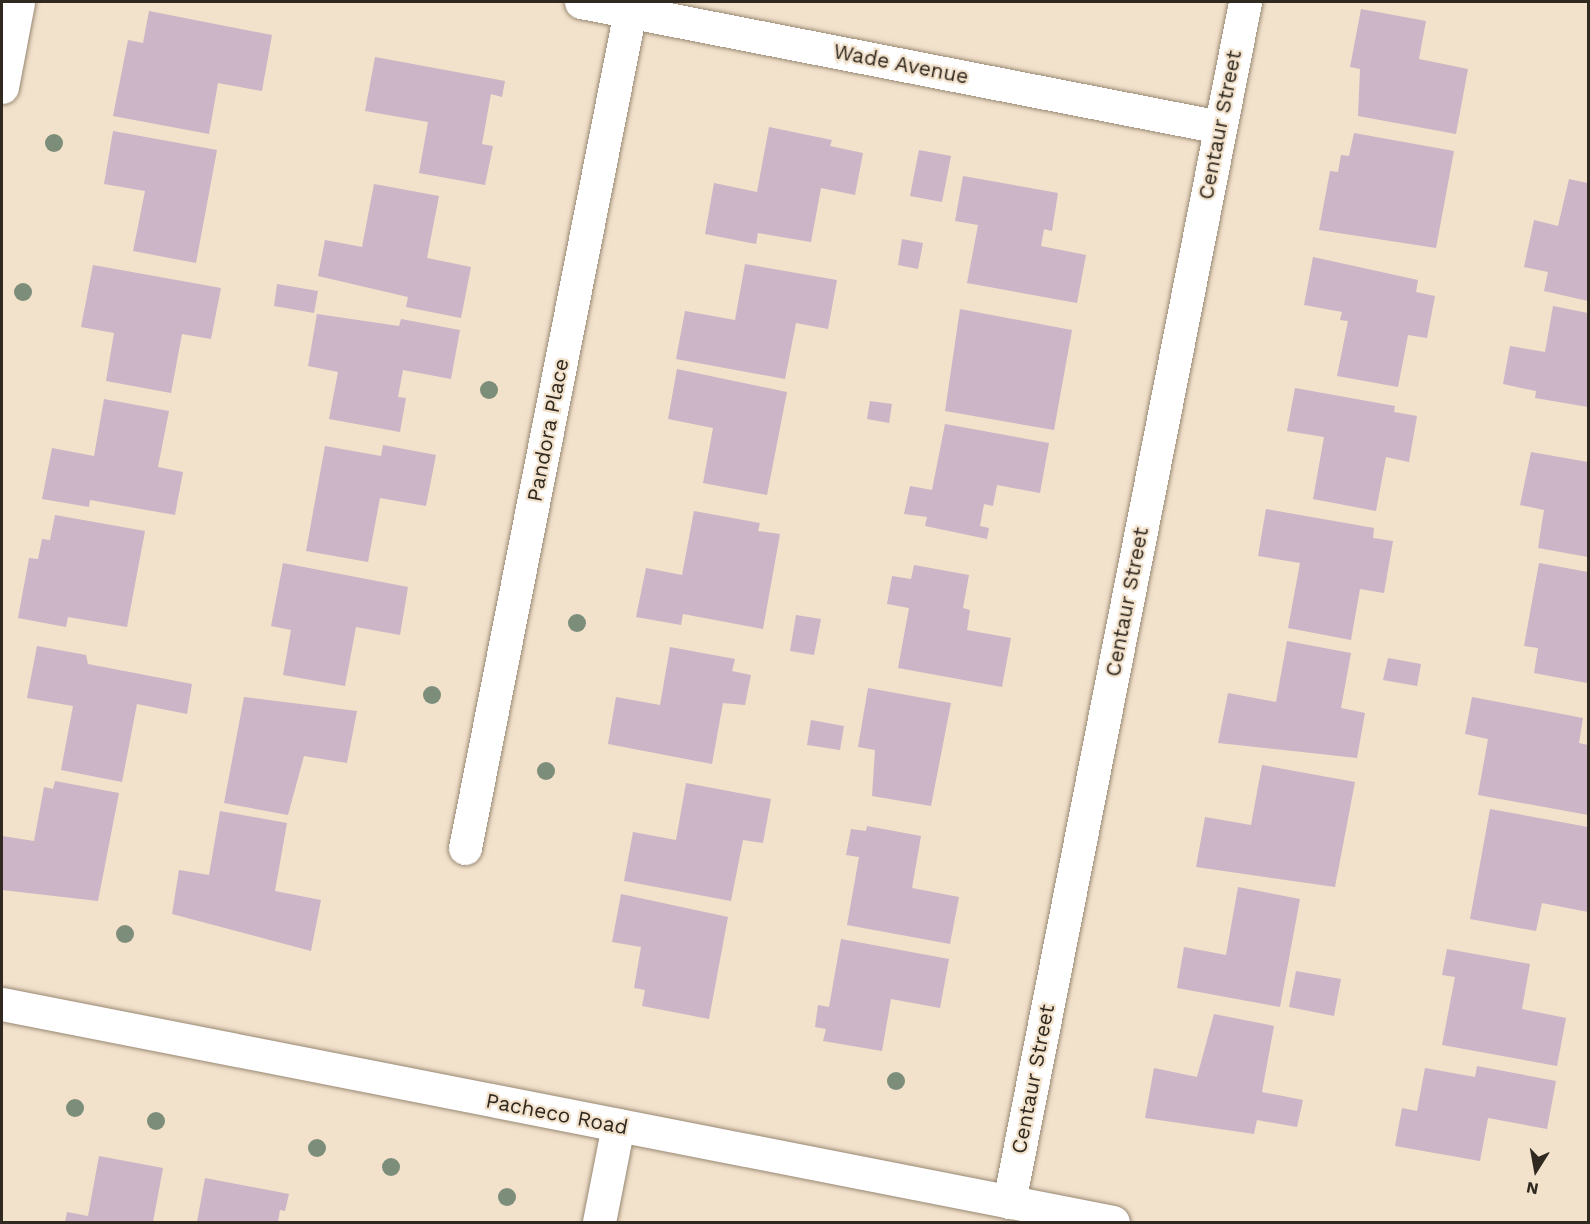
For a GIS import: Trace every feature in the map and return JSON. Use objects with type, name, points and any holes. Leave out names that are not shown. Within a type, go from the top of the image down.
[{"type":"street","points":[[2,87],[18,2]]},
{"type":"street","name":"Wade Avenue","points":[[581,2],[1220,126]]},
{"type":"street","name":"Centaur Street","points":[[1009,1202],[1245,2]]},
{"type":"street","name":"Pandora Place","points":[[465,848],[630,11]]},
{"type":"street","name":"Pacheco Road","points":[[2,1005],[1113,1222]]},
{"type":"street","points":[[599,1222],[618,1125]]},
{"type":"building","points":[[1361,9],[1426,21],[1419,59],[1468,69],[1456,134],[1358,116],[1360,69],[1350,67]]},
{"type":"building","points":[[149,11],[272,35],[262,91],[218,83],[209,134],[113,116],[128,40],[143,43]]},
{"type":"building","points":[[375,57],[505,81],[502,97],[491,94],[482,144],[493,146],[485,185],[419,173],[428,122],[365,111]]},
{"type":"building","points":[[769,127],[832,140],[830,146],[863,153],[855,195],[821,188],[811,242],[758,233],[756,244],[705,234],[714,183],[757,192]]},
{"type":"building","points":[[113,131],[217,150],[196,263],[133,251],[145,191],[104,184]]},
{"type":"building","points":[[1354,133],[1454,151],[1436,248],[1319,230],[1330,171],[1338,172],[1341,155],[1349,156]]},
{"type":"building","points":[[919,150],[951,156],[942,202],[910,196]]},
{"type":"building","points":[[963,176],[1058,193],[1052,231],[1044,229],[1041,246],[1086,255],[1077,303],[967,283],[978,225],[955,221]]},
{"type":"building","points":[[1569,179],[1588,183],[1588,301],[1544,291],[1548,272],[1524,267],[1534,220],[1558,226]]},
{"type":"building","points":[[374,184],[439,196],[427,258],[471,267],[461,318],[406,307],[408,297],[318,276],[325,240],[362,247]]},
{"type":"building","points":[[902,239],[923,243],[918,269],[898,265]]},
{"type":"building","points":[[1313,257],[1418,280],[1416,292],[1435,296],[1427,338],[1408,335],[1398,387],[1337,376],[1348,321],[1340,320],[1342,312],[1304,305]]},
{"type":"building","points":[[745,264],[837,280],[828,329],[796,323],[785,379],[676,359],[685,311],[735,320]]},
{"type":"building","points":[[93,265],[221,288],[211,339],[182,334],[171,393],[106,381],[114,333],[81,327]]},
{"type":"building","points":[[277,284],[318,291],[314,313],[274,306]]},
{"type":"building","points":[[1553,306],[1588,313],[1588,407],[1535,398],[1536,391],[1503,384],[1510,346],[1545,352]]},
{"type":"building","points":[[960,309],[1072,330],[1054,430],[945,411]]},
{"type":"building","points":[[317,314],[399,326],[401,319],[460,330],[451,379],[403,370],[398,397],[406,398],[400,432],[329,419],[338,372],[308,366]]},
{"type":"building","points":[[677,369],[787,392],[767,495],[703,483],[713,428],[668,419]]},
{"type":"building","points":[[1295,388],[1395,406],[1394,412],[1417,416],[1409,462],[1386,457],[1376,511],[1313,499],[1324,437],[1287,431]]},
{"type":"building","points":[[104,399],[169,411],[158,467],[183,472],[175,515],[90,500],[89,507],[42,499],[52,448],[94,456]]},
{"type":"building","points":[[870,401],[892,404],[889,423],[867,419]]},
{"type":"building","points":[[945,424],[1049,443],[1040,493],[997,485],[993,506],[984,504],[980,526],[989,528],[987,539],[925,526],[927,517],[904,514],[910,486],[932,490]]},
{"type":"building","points":[[383,445],[436,455],[426,506],[380,498],[368,562],[306,551],[325,446],[381,456]]},
{"type":"building","points":[[1531,452],[1588,462],[1588,557],[1538,548],[1544,510],[1520,505]]},
{"type":"building","points":[[1266,509],[1374,528],[1373,538],[1393,541],[1384,593],[1360,589],[1351,640],[1288,628],[1300,563],[1258,556]]},
{"type":"building","points":[[694,511],[760,523],[758,531],[780,534],[763,629],[683,614],[681,625],[636,617],[646,568],[682,575]]},
{"type":"building","points":[[55,515],[145,531],[127,627],[68,617],[66,627],[18,618],[29,558],[38,559],[42,539],[50,540]]},
{"type":"building","points":[[283,563],[408,587],[400,635],[356,627],[345,686],[283,675],[291,630],[271,626]]},
{"type":"building","points":[[1539,563],[1588,572],[1587,683],[1534,673],[1538,648],[1524,646]]},
{"type":"building","points":[[914,565],[969,575],[963,608],[970,610],[967,630],[1011,638],[1002,687],[898,668],[909,608],[887,604],[892,576],[911,579]]},
{"type":"building","points":[[796,615],[821,619],[814,655],[790,651]]},
{"type":"building","points":[[1287,641],[1351,653],[1341,708],[1365,713],[1357,758],[1218,743],[1228,693],[1276,702]]},
{"type":"building","points":[[37,646],[86,655],[88,664],[192,684],[187,714],[137,704],[122,782],[61,770],[73,706],[27,698]]},
{"type":"building","points":[[670,647],[735,659],[732,671],[751,675],[745,705],[723,703],[712,764],[608,744],[616,697],[660,705]]},
{"type":"building","points":[[1388,658],[1421,664],[1417,686],[1383,680]]},
{"type":"building","points":[[868,688],[951,703],[931,806],[872,796],[875,750],[858,747]]},
{"type":"building","points":[[244,697],[357,711],[347,763],[304,756],[288,815],[224,803]]},
{"type":"building","points":[[1472,697],[1583,718],[1579,743],[1588,745],[1588,815],[1478,795],[1488,739],[1465,734]]},
{"type":"building","points":[[811,720],[844,726],[840,750],[807,745]]},
{"type":"building","points":[[1262,765],[1355,782],[1335,887],[1196,867],[1205,817],[1251,825]]},
{"type":"building","points":[[55,781],[119,793],[98,901],[2,890],[2,836],[34,841],[44,787],[53,789]]},
{"type":"building","points":[[686,783],[771,799],[763,843],[743,840],[731,901],[624,881],[633,832],[676,840]]},
{"type":"building","points":[[1490,809],[1588,827],[1588,912],[1542,903],[1536,931],[1470,919]]},
{"type":"building","points":[[220,811],[287,823],[275,891],[321,900],[311,951],[172,914],[179,870],[209,875]]},
{"type":"building","points":[[867,826],[921,836],[912,888],[959,897],[950,944],[847,925],[859,857],[846,855],[851,829],[866,831]]},
{"type":"building","points":[[1238,887],[1300,899],[1280,1007],[1177,988],[1184,947],[1226,955]]},
{"type":"building","points":[[621,894],[728,917],[709,1019],[642,1006],[645,990],[634,988],[641,947],[612,942]]},
{"type":"building","points":[[841,939],[949,959],[940,1008],[891,999],[882,1051],[823,1041],[826,1029],[815,1027],[818,1005],[829,1007]]},
{"type":"building","points":[[1447,949],[1530,964],[1522,1009],[1566,1018],[1557,1066],[1442,1045],[1455,977],[1442,975]]},
{"type":"building","points":[[1296,971],[1341,979],[1334,1016],[1289,1007]]},
{"type":"building","points":[[1214,1014],[1274,1026],[1262,1092],[1303,1100],[1297,1127],[1257,1120],[1254,1134],[1145,1118],[1154,1068],[1197,1077]]},
{"type":"building","points":[[1477,1066],[1556,1081],[1547,1129],[1488,1118],[1480,1161],[1395,1146],[1402,1108],[1417,1111],[1425,1068],[1475,1077]]},
{"type":"building","points":[[99,1156],[163,1168],[153,1222],[65,1222],[67,1212],[88,1216]]},
{"type":"building","points":[[205,1178],[289,1194],[285,1211],[280,1210],[278,1222],[197,1222]]}]
